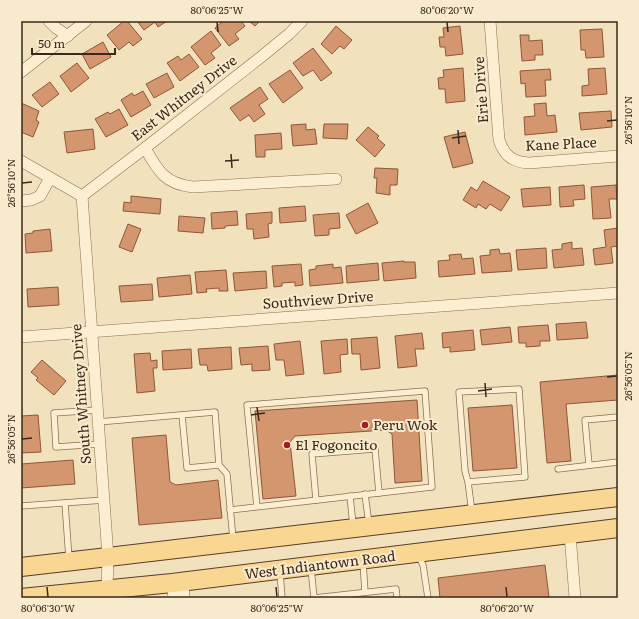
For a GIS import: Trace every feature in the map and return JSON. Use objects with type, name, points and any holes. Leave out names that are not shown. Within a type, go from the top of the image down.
[{"type":"main road","points":[[21,567],[618,497]]},
{"type":"main road","name":"West Indiantown Road","points":[[21,598],[107,595],[178,590],[280,570],[618,528]]},
{"type":"street","points":[[49,21],[68,36]]},
{"type":"street","points":[[21,72],[86,21]]},
{"type":"street","name":"East Whitney Drive","points":[[82,196],[290,34],[302,21]]},
{"type":"street","name":"Erie Drive","points":[[490,21],[499,140],[502,148],[507,154]]},
{"type":"street","points":[[145,148],[157,169],[163,175],[177,184],[185,186],[193,187],[336,179]]},
{"type":"street","name":"Kane Place","points":[[507,154],[513,160],[529,163],[618,156]]},
{"type":"street","points":[[21,162],[82,196]]},
{"type":"street","points":[[21,201],[31,200],[40,196],[50,178]]},
{"type":"street","name":"South Whitney Drive","points":[[82,196],[108,557],[107,595]]},
{"type":"street","name":"Southview Drive","points":[[21,337],[618,293]]},
{"type":"street","points":[[570,534],[575,598]]},
{"type":"lane","points":[[468,482],[526,477],[519,388],[459,392],[466,471],[472,514]]},
{"type":"lane","points":[[230,510],[257,507],[350,496],[365,494],[432,487],[425,391],[247,405],[257,507]]},
{"type":"lane","points":[[98,410],[54,413],[56,448],[100,444]]},
{"type":"lane","points":[[98,422],[215,412],[219,465],[227,474],[233,542]]},
{"type":"lane","points":[[182,415],[187,468],[219,465]]},
{"type":"lane","points":[[589,465],[585,420],[618,417]]},
{"type":"lane","points":[[316,500],[312,454],[375,449],[379,493]]},
{"type":"lane","points":[[558,469],[618,462]]},
{"type":"lane","points":[[361,527],[365,494]]},
{"type":"lane","points":[[350,496],[361,527]]},
{"type":"lane","points":[[21,506],[104,500]]},
{"type":"lane","points":[[64,503],[69,562]]},
{"type":"lane","points":[[417,553],[423,565],[428,598]]},
{"type":"lane","points":[[362,559],[365,592]]},
{"type":"lane","points":[[310,566],[314,598],[353,596],[365,592],[396,588],[398,598]]},
{"type":"lane","points":[[280,570],[282,598]]},
{"type":"building","points":[[124,21],[127,21],[142,39],[133,46],[129,42],[119,50],[107,35]]},
{"type":"building","points":[[137,21],[167,21],[158,27],[155,22],[144,30]]},
{"type":"building","points":[[223,21],[241,21],[245,26],[235,34],[239,39],[229,46],[215,28]]},
{"type":"building","points":[[249,21],[260,21],[255,26]]},
{"type":"building","points":[[336,26],[352,40],[344,49],[340,46],[332,54],[321,44]]},
{"type":"building","points":[[460,26],[463,54],[446,56],[445,47],[440,47],[439,37],[444,37],[443,28]]},
{"type":"building","points":[[602,29],[604,57],[586,58],[585,50],[581,50],[580,30]]},
{"type":"building","points":[[211,31],[221,45],[211,53],[215,58],[205,65],[191,47]]},
{"type":"building","points":[[520,35],[529,35],[529,41],[542,40],[543,55],[535,55],[535,60],[522,61]]},
{"type":"building","points":[[103,42],[111,57],[90,69],[82,54]]},
{"type":"building","points":[[313,48],[332,73],[321,81],[313,70],[303,76],[293,63]]},
{"type":"building","points":[[189,54],[199,67],[180,81],[167,63],[178,56],[181,60]]},
{"type":"building","points":[[77,63],[89,78],[71,92],[60,76]]},
{"type":"building","points":[[463,68],[465,101],[446,103],[445,89],[439,89],[438,78],[444,77],[443,70]]},
{"type":"building","points":[[605,68],[607,94],[582,96],[582,86],[589,85],[588,69]]},
{"type":"building","points":[[550,69],[551,80],[545,80],[546,96],[526,97],[525,83],[521,84],[520,71]]},
{"type":"building","points":[[290,70],[303,88],[283,103],[269,84]]},
{"type":"building","points":[[167,73],[174,87],[154,98],[146,84]]},
{"type":"building","points":[[50,82],[59,94],[42,107],[32,95]]},
{"type":"building","points":[[260,87],[268,99],[259,105],[265,114],[254,122],[249,115],[240,121],[230,108]]},
{"type":"building","points":[[143,91],[151,105],[131,117],[121,100],[132,93],[134,96]]},
{"type":"building","points":[[21,103],[39,111],[36,120],[39,122],[33,137],[21,132]]},
{"type":"building","points":[[546,103],[547,116],[555,115],[557,132],[525,135],[524,117],[535,116],[534,104]]},
{"type":"building","points":[[119,109],[128,125],[106,137],[95,119],[108,112],[110,114]]},
{"type":"building","points":[[611,111],[612,127],[581,130],[579,113]]},
{"type":"building","points":[[306,124],[306,130],[315,129],[317,144],[293,146],[291,125]]},
{"type":"building","points":[[324,124],[348,124],[347,139],[323,138]]},
{"type":"building","points":[[368,127],[379,136],[377,138],[385,145],[375,157],[356,140]]},
{"type":"building","points":[[93,129],[95,149],[67,153],[64,132]]},
{"type":"building","points":[[465,132],[473,163],[453,168],[444,137]]},
{"type":"building","points":[[281,133],[282,149],[265,150],[265,157],[256,157],[255,135]]},
{"type":"building","points":[[375,168],[398,169],[397,185],[390,185],[390,195],[376,193],[377,178],[374,178]]},
{"type":"building","points":[[483,181],[510,197],[501,211],[490,204],[486,209],[478,204],[476,208],[463,200],[471,187],[477,191]]},
{"type":"building","points":[[584,185],[585,199],[573,200],[574,206],[560,207],[559,187]]},
{"type":"building","points":[[616,185],[617,199],[609,199],[611,218],[593,219],[591,187]]},
{"type":"building","points":[[550,187],[551,205],[523,207],[521,189]]},
{"type":"building","points":[[131,196],[161,199],[160,214],[123,211],[124,202],[131,203]]},
{"type":"building","points":[[368,203],[378,223],[356,234],[346,215]]},
{"type":"building","points":[[305,206],[306,221],[280,223],[279,208]]},
{"type":"building","points":[[237,211],[238,225],[212,229],[211,213]]},
{"type":"building","points":[[272,212],[272,223],[268,224],[269,237],[254,239],[253,229],[247,229],[246,214]]},
{"type":"building","points":[[339,213],[340,228],[329,229],[329,235],[315,236],[313,215]]},
{"type":"building","points":[[179,216],[205,218],[203,233],[178,231]]},
{"type":"building","points":[[128,224],[141,229],[132,252],[119,247]]},
{"type":"building","points":[[618,228],[618,246],[611,247],[613,263],[595,265],[593,249],[606,247],[604,230]]},
{"type":"building","points":[[50,229],[52,251],[26,253],[25,234],[33,233],[33,231]]},
{"type":"building","points":[[572,242],[572,249],[582,248],[584,265],[554,268],[552,250],[562,249],[562,244]]},
{"type":"building","points":[[546,248],[547,268],[518,270],[516,250]]},
{"type":"building","points":[[499,249],[500,254],[510,253],[512,271],[482,273],[480,256],[490,255],[490,250]]},
{"type":"building","points":[[461,254],[462,259],[473,258],[475,274],[439,277],[438,261],[450,260],[449,255]]},
{"type":"building","points":[[404,261],[415,262],[416,278],[384,281],[382,263]]},
{"type":"building","points":[[378,263],[379,280],[347,283],[346,266]]},
{"type":"building","points":[[301,264],[303,285],[295,286],[295,282],[282,283],[282,286],[274,287],[272,266]]},
{"type":"building","points":[[333,264],[333,268],[341,267],[343,283],[310,286],[309,270],[316,269],[316,266]]},
{"type":"building","points":[[226,270],[228,291],[219,291],[219,288],[206,289],[207,292],[197,293],[195,272]]},
{"type":"building","points":[[266,271],[267,288],[235,291],[233,273]]},
{"type":"building","points":[[190,275],[192,294],[159,297],[157,278]]},
{"type":"building","points":[[152,284],[153,300],[121,302],[119,286]]},
{"type":"building","points":[[58,287],[59,305],[28,307],[27,289]]},
{"type":"building","points":[[586,322],[588,338],[557,340],[556,324]]},
{"type":"building","points":[[548,325],[550,341],[540,341],[540,346],[526,347],[526,343],[519,343],[518,327]]},
{"type":"building","points":[[510,327],[512,342],[482,345],[480,330]]},
{"type":"building","points":[[473,330],[475,350],[450,352],[450,347],[443,348],[442,333]]},
{"type":"building","points":[[422,333],[424,349],[415,349],[417,366],[398,368],[395,336]]},
{"type":"building","points":[[377,337],[380,368],[361,370],[360,354],[352,354],[351,339]]},
{"type":"building","points":[[347,339],[348,354],[340,355],[341,372],[324,374],[321,341]]},
{"type":"building","points":[[300,341],[304,374],[286,376],[284,360],[276,360],[274,344]]},
{"type":"building","points":[[268,346],[270,370],[252,371],[252,364],[241,365],[239,348]]},
{"type":"building","points":[[231,347],[232,369],[208,371],[207,365],[200,365],[198,349]]},
{"type":"building","points":[[191,349],[192,368],[163,370],[162,351]]},
{"type":"building","points":[[150,353],[151,361],[157,360],[157,368],[153,368],[155,391],[137,393],[134,354]]},
{"type":"building","points":[[42,360],[66,381],[54,395],[36,380],[38,378],[31,372]]},
{"type":"building","points":[[618,375],[618,400],[566,404],[571,461],[547,463],[540,382]]},
{"type":"building","points":[[417,400],[422,481],[395,483],[392,434],[386,430],[295,436],[290,442],[296,496],[263,499],[255,411]]},
{"type":"building","points":[[512,405],[517,468],[473,471],[468,408]]},
{"type":"building","points":[[38,415],[41,452],[21,453],[21,416]]},
{"type":"building","points":[[166,435],[170,482],[176,485],[218,480],[222,518],[139,525],[132,438]]},
{"type":"building","points":[[73,460],[75,484],[21,488],[21,464]]},
{"type":"building","points":[[545,565],[549,597],[440,598],[438,578]]},
{"type":"place","name":"Peru Wok","points":[[365,425]]},
{"type":"place","name":"El Fogoncito","points":[[287,445]]}]
